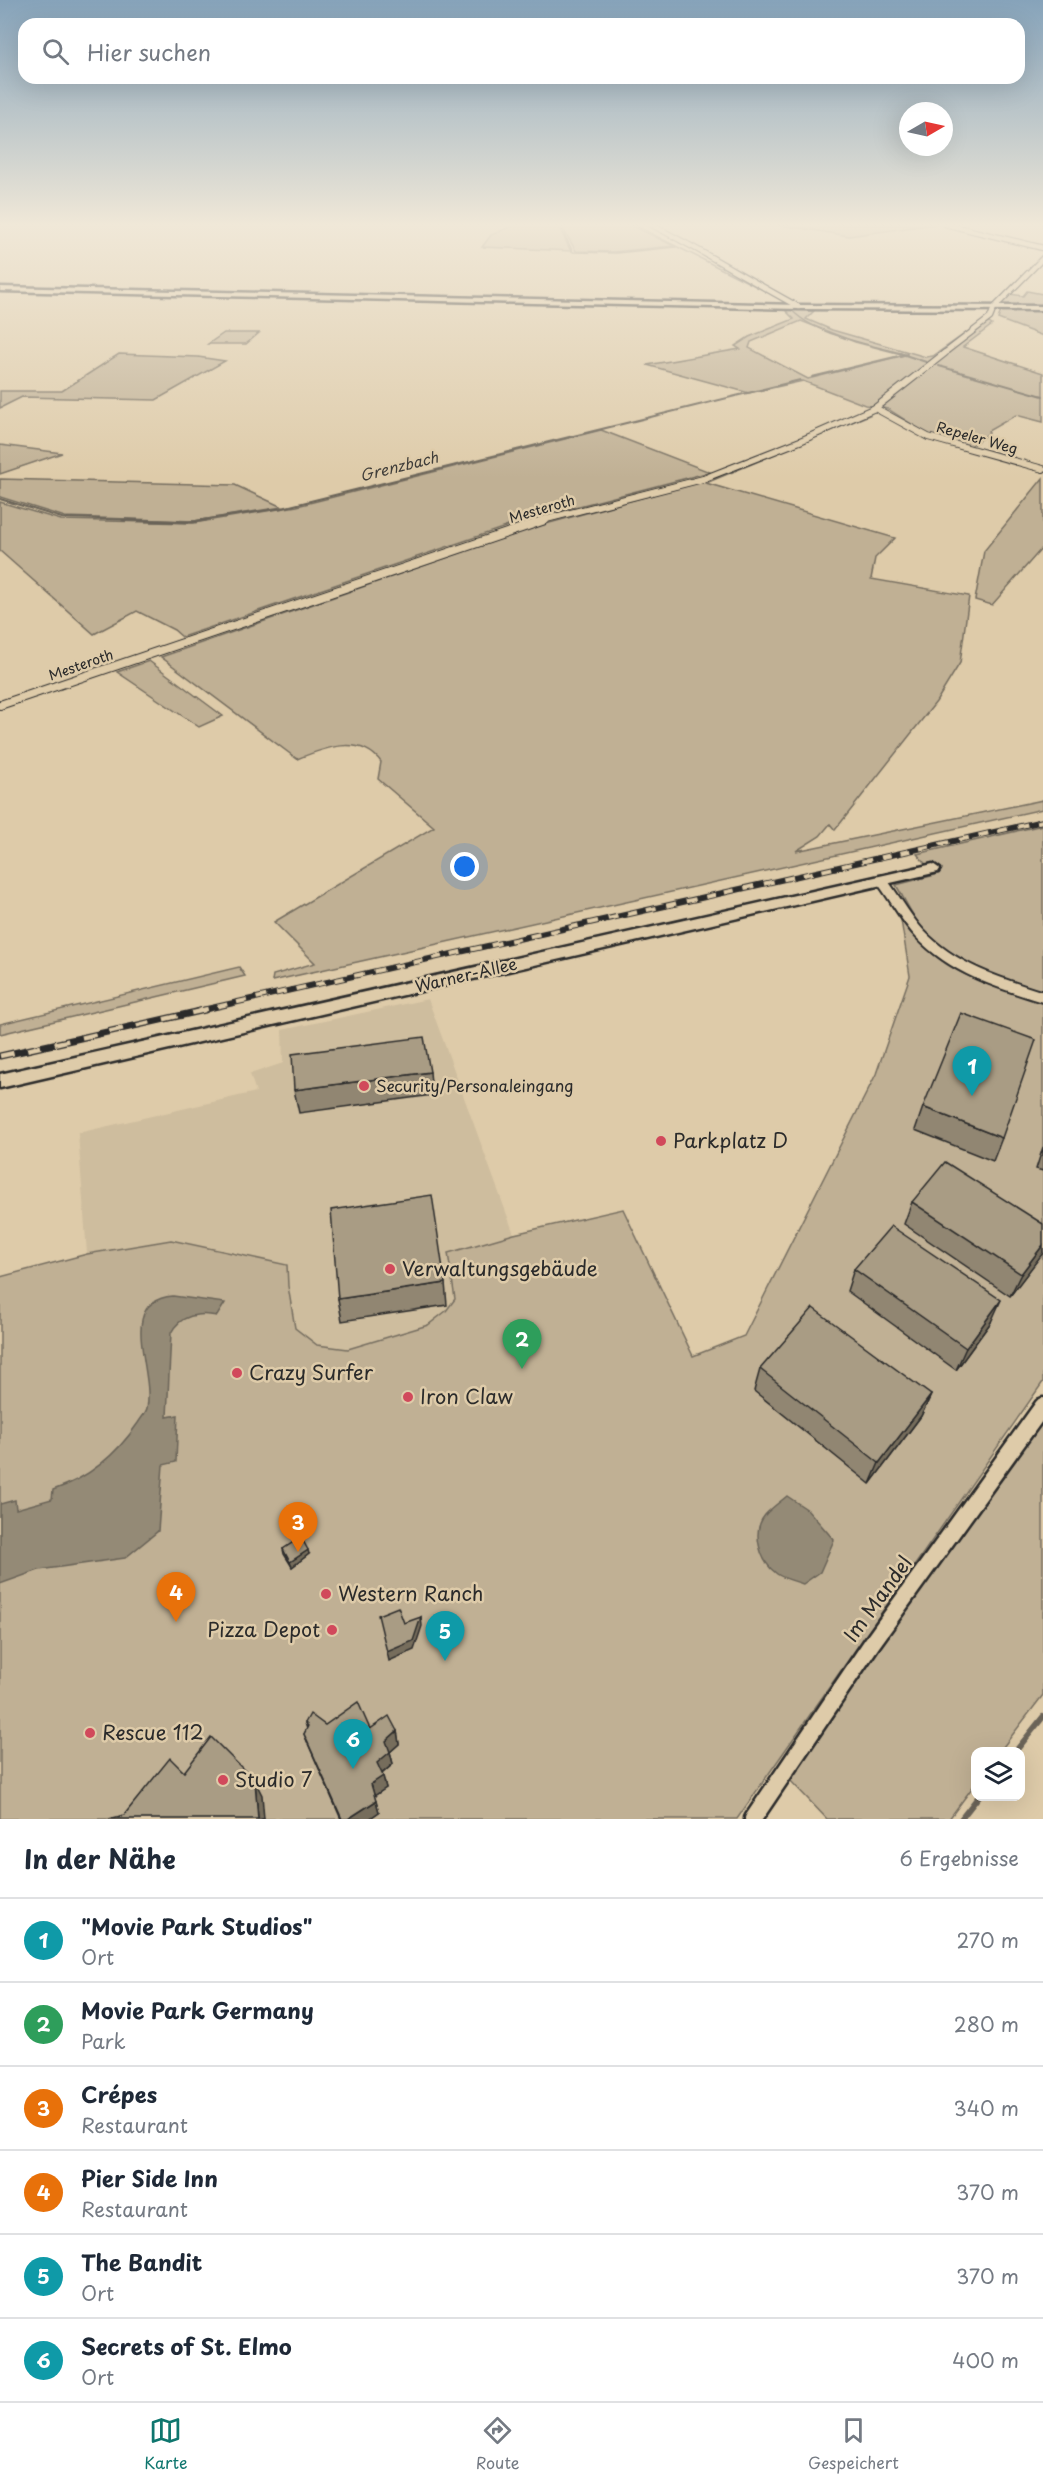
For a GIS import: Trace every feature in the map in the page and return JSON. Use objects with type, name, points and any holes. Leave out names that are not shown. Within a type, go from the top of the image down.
[{"type":"main road","name":"Warner-Allee","points":[[0,1081],[933,869]]},
{"type":"street","name":"Mesteroth","points":[[0,705],[537,522],[704,479],[800,441],[875,408],[990,318],[994,309]]},
{"type":"street","name":"Repeler Weg","points":[[875,408],[928,437],[1043,469]]},
{"type":"street","points":[[882,881],[918,932],[962,969],[1043,997]]},
{"type":"street","name":"Im Mandel","points":[[753,1819],[872,1643],[1043,1406]]},
{"type":"shaded area","points":[[785,310],[814,311],[806,319],[832,330],[926,357],[933,356],[973,328],[989,323],[992,325],[963,347],[1043,373],[1043,422],[1016,415],[988,431],[989,433],[969,447],[930,436],[888,409],[865,405],[803,381],[749,393],[647,365],[740,349],[735,346],[749,337],[794,319]],"holes":[[[801,321],[855,342],[905,355],[808,379],[749,348],[751,342]]]},
{"type":"shaded area","points":[[1001,311],[1043,311],[1043,336],[998,319]]},
{"type":"shaded area","points":[[224,333],[259,333],[246,344],[208,344]]},
{"type":"shaded area","points":[[119,354],[198,357],[225,361],[156,400],[22,397],[0,408],[0,391],[62,391]]},
{"type":"shaded area","points":[[859,412],[869,415],[706,483],[895,538],[875,558],[871,579],[969,596],[960,663],[936,702],[835,830],[830,824],[820,836],[796,851],[1043,800],[1043,809],[272,981],[273,975],[315,963],[274,922],[434,827],[378,779],[381,762],[372,753],[363,748],[341,746],[297,759],[161,657],[535,527],[717,477],[734,465],[851,419]]},
{"type":"shaded area","points":[[601,430],[710,472],[529,519],[182,637],[174,630],[137,611],[94,634],[0,551],[0,502],[61,520],[194,523],[297,506]]},
{"type":"shaded area","points":[[0,445],[62,453],[0,474]]},
{"type":"shaded area","points":[[1043,478],[1043,547],[992,605],[975,600],[984,551]]},
{"type":"shaded area","points":[[0,479],[235,485],[282,507],[195,521],[65,517],[0,497]]},
{"type":"shaded area","points":[[149,661],[223,716],[199,727],[117,672]]},
{"type":"shaded area","points":[[1043,825],[1043,991],[980,969],[937,944],[913,915],[896,885],[935,875],[917,854]]},
{"type":"shaded area","points":[[900,914],[914,934],[945,963],[980,981],[1043,1002],[1043,1382],[737,1819],[0,1819],[0,1277],[87,1254],[171,1240],[287,1265],[295,1328],[317,1345],[348,1349],[428,1325],[446,1311],[455,1299],[448,1253],[514,1234],[623,1209],[693,1356],[744,1336],[876,1074],[910,976]]},
{"type":"shaded area","points":[[239,967],[245,976],[0,1034],[0,1024]]},
{"type":"shaded area","points":[[428,999],[514,1234],[448,1253],[455,1299],[446,1311],[428,1325],[348,1349],[317,1345],[295,1328],[288,1286],[171,1240],[87,1254],[78,1133],[256,1092],[250,1074],[283,1063],[282,1030]]},
{"type":"shaded area","points":[[173,1296],[225,1303],[217,1316],[203,1314],[191,1316],[179,1322],[171,1333],[167,1417],[178,1415],[176,1462],[163,1465],[158,1531],[125,1558],[39,1570],[0,1584],[0,1504],[15,1500],[16,1509],[52,1499],[53,1490],[90,1472],[121,1445],[145,1414],[147,1408],[148,1392],[141,1324],[146,1310],[156,1301]]},
{"type":"shaded area","points":[[1043,1419],[1043,1695],[1003,1747],[971,1747],[971,1789],[949,1819],[827,1819],[788,1778],[937,1560]]},
{"type":"shaded area","points":[[787,1496],[808,1510],[834,1540],[820,1572],[803,1584],[786,1579],[771,1569],[759,1546],[761,1522],[767,1512]]},
{"type":"building","points":[[961,1013],[1036,1040],[1002,1138],[923,1107]]},
{"type":"building","points":[[424,1037],[430,1072],[294,1090],[292,1054]]},
{"type":"building","points":[[945,1162],[1043,1224],[1043,1245],[1021,1274],[912,1202]]},
{"type":"building","name":"Verwaltungsgebäude","points":[[432,1195],[445,1283],[338,1299],[331,1210]]},
{"type":"building","points":[[891,1226],[1001,1300],[966,1348],[854,1269]]},
{"type":"building","points":[[813,1308],[931,1395],[879,1463],[760,1369]]},
{"type":"building","points":[[301,1537],[308,1550],[290,1562],[283,1549]]},
{"type":"building","points":[[398,1607],[404,1623],[421,1617],[413,1641],[387,1652],[378,1615]]},
{"type":"building","points":[[358,1702],[370,1729],[389,1716],[397,1731],[386,1741],[390,1752],[377,1763],[383,1776],[371,1784],[376,1801],[348,1819],[342,1819],[304,1734],[308,1726],[305,1723],[310,1714],[325,1725]]},
{"type":"building","name":"Studio 7","points":[[211,1737],[255,1781],[258,1819],[109,1819],[124,1815],[170,1758],[184,1772]]},
{"type":"waterway","points":[[791,309],[806,322],[822,330],[856,342],[904,354]]},
{"type":"waterway","name":"Grenzbach","points":[[899,353],[904,355]]},
{"type":"waterway","name":"Grenzbach","points":[[812,377],[904,355]]},
{"type":"waterway","points":[[904,355],[926,362]]},
{"type":"waterway","points":[[939,366],[1043,396]]},
{"type":"waterway","name":"Grenzbach","points":[[196,521],[282,508],[800,380]]},
{"type":"waterway","name":"Grenzbach","points":[[0,499],[62,518],[171,521]]},
{"type":"waterway","name":"Grenzbach","points":[[123,520],[192,522],[206,520]]},
{"type":"waterway","points":[[1019,1747],[1043,1717]]},
{"type":"waterway","points":[[961,1819],[975,1801]]},
{"type":"railway","points":[[198,1011],[1043,821]]},
{"type":"railway","points":[[0,1056],[205,1010]]},
{"type":"place","name":"Security/Personaleingang","points":[[364,1086]]},
{"type":"place","name":"\"Movie Park Studios\"","points":[[972,1096]]},
{"type":"place","name":"Parkplatz D","points":[[661,1141]]},
{"type":"place","name":"Verwaltungsgebäude","points":[[390,1269]]},
{"type":"place","name":"Movie Park Germany","points":[[522,1369]]},
{"type":"place","name":"Crazy Surfer","points":[[237,1373]]},
{"type":"place","name":"Iron Claw","points":[[408,1397]]},
{"type":"place","name":"Crépes","points":[[298,1552]]},
{"type":"place","name":"Western Ranch","points":[[326,1594]]},
{"type":"place","name":"Pier Side Inn","points":[[176,1622]]},
{"type":"place","name":"Pizza Depot","points":[[332,1630]]},
{"type":"place","name":"The Bandit","points":[[445,1661]]},
{"type":"place","name":"Rescue 112","points":[[90,1733]]},
{"type":"place","name":"Secrets of St. Elmo","points":[[353,1769]]},
{"type":"place","name":"Studio 7","points":[[223,1780]]}]
